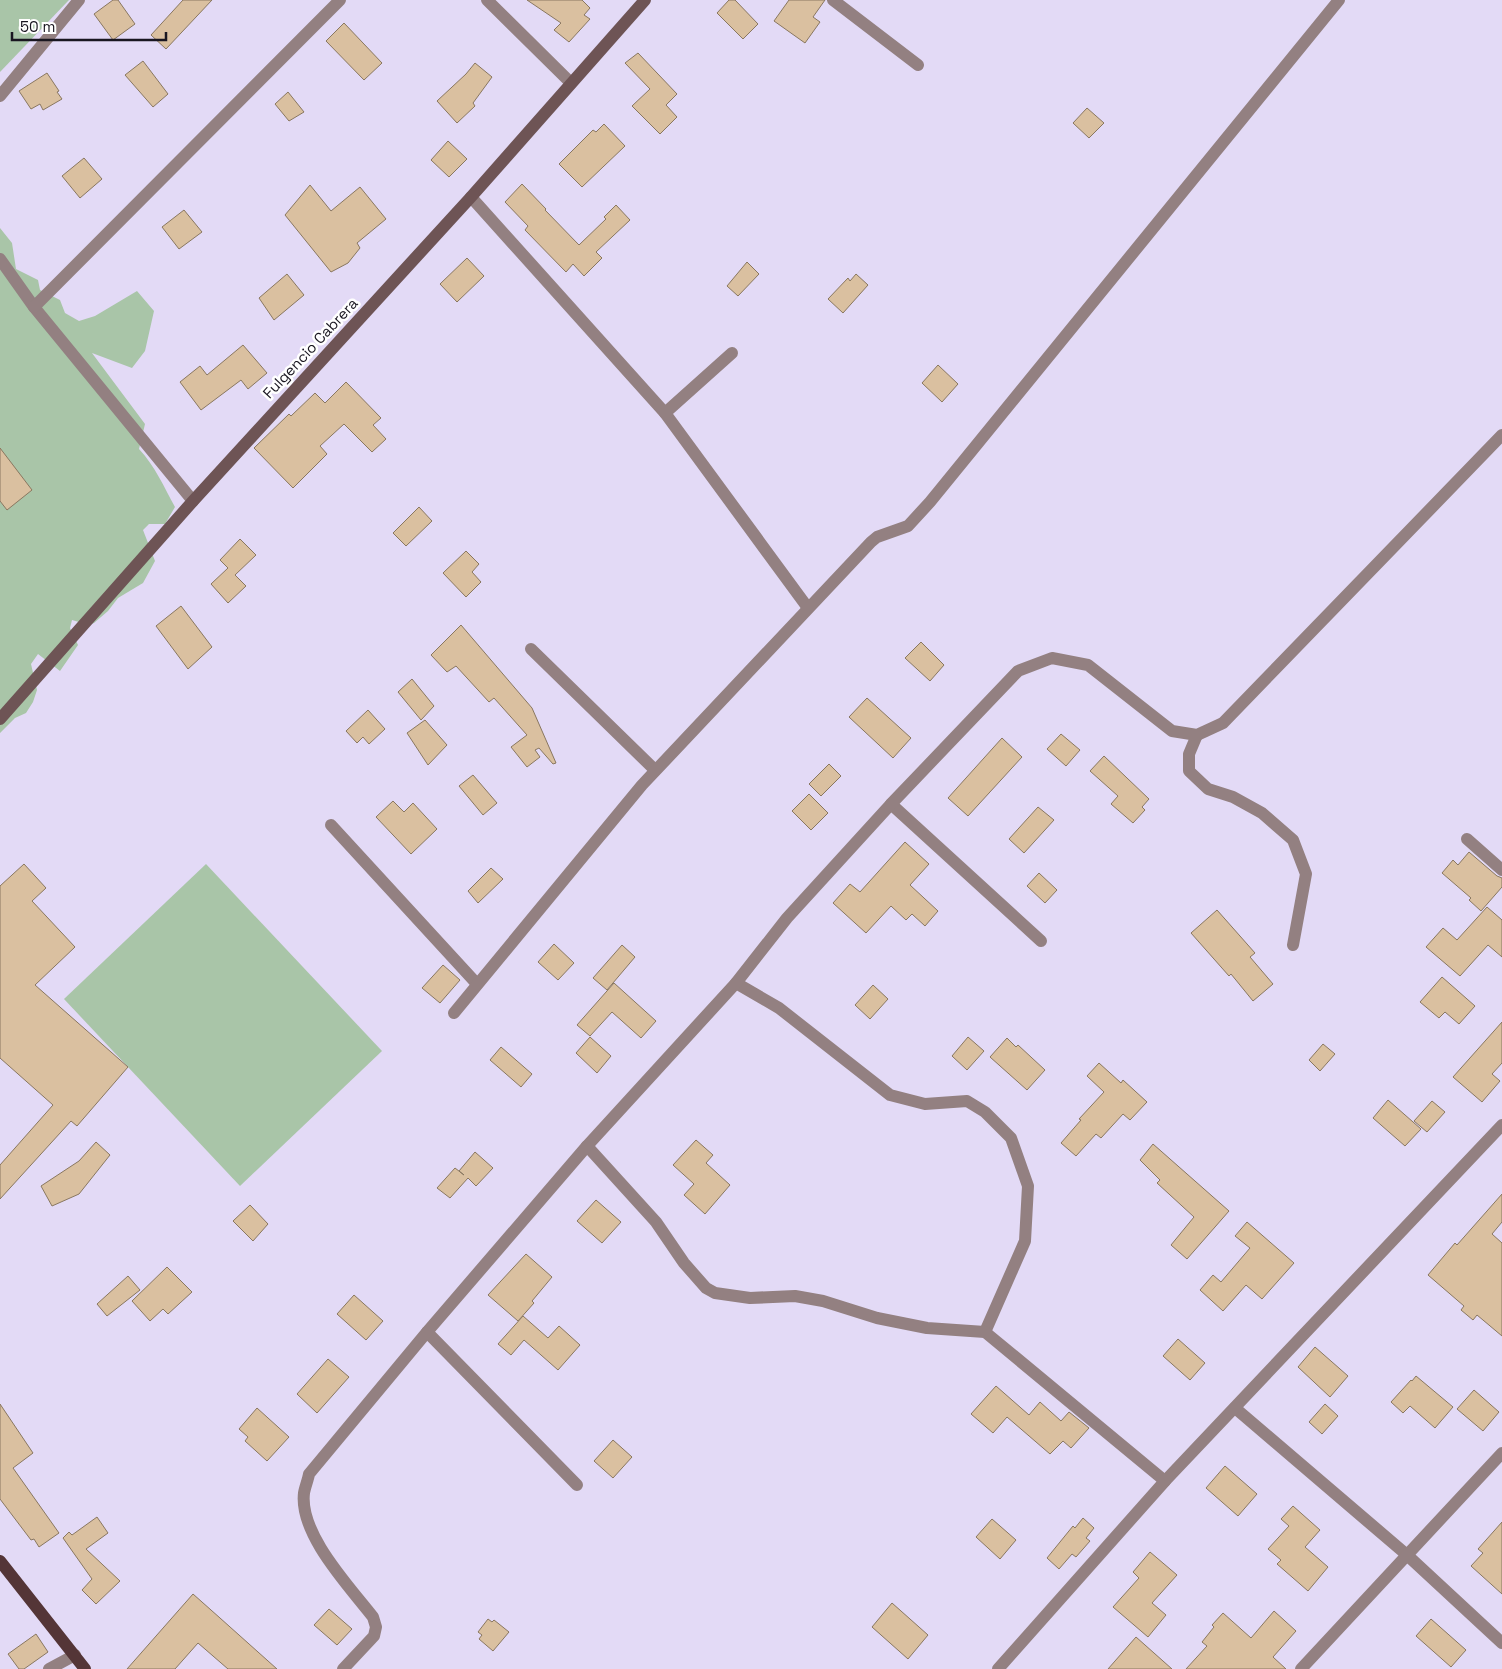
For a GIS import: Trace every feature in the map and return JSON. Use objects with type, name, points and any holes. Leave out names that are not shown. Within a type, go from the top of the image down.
[{"type":"main road","name":"Fulgencio Cabrera","points":[[0,719],[192,501],[471,197],[645,0]]},
{"type":"main road","points":[[0,1561],[85,1669]]},
{"type":"street","points":[[0,96],[79,0]]},
{"type":"street","points":[[34,307],[340,0]]},
{"type":"street","points":[[487,0],[571,83]]},
{"type":"street","points":[[833,0],[918,66]]},
{"type":"street","points":[[454,1013],[655,770],[871,542],[883,534],[908,526],[930,502],[1339,0]]},
{"type":"street","points":[[471,197],[665,413],[808,608]]},
{"type":"street","points":[[0,259],[34,307],[192,501]]},
{"type":"street","points":[[665,413],[732,353]]},
{"type":"street","points":[[343,1669],[374,1636],[376,1626],[373,1617],[334,1568],[308,1524],[304,1494],[310,1474],[427,1332],[587,1146],[736,984],[787,918],[891,804],[1018,671],[1052,658],[1088,665],[1172,731],[1197,735],[1222,723],[1502,435]]},
{"type":"street","points":[[531,650],[655,770]]},
{"type":"street","points":[[1197,735],[1190,754],[1189,771],[1208,789],[1233,797],[1262,813],[1293,840],[1306,874],[1293,945]]},
{"type":"street","points":[[891,804],[1041,941]]},
{"type":"street","points":[[331,825],[477,984]]},
{"type":"street","points":[[1467,839],[1502,870]]},
{"type":"street","points":[[736,984],[779,1008],[890,1095],[925,1104],[967,1101],[985,1112],[1012,1138],[1028,1186],[1025,1241],[985,1332]]},
{"type":"street","points":[[998,1669],[1165,1481],[1502,1125]]},
{"type":"street","points":[[587,1146],[656,1222],[684,1263],[706,1288],[715,1294],[750,1298],[795,1296],[823,1301],[877,1318],[919,1326],[985,1332],[1165,1481]]},
{"type":"street","points":[[427,1332],[577,1484]]},
{"type":"street","points":[[1235,1408],[1408,1555],[1502,1643]]},
{"type":"street","points":[[1301,1669],[1502,1453]]},
{"type":"street","points":[[49,1669],[75,1655]]},
{"type":"green space","points":[[0,0],[69,0],[0,72]]},
{"type":"green space","points":[[0,228],[12,243],[16,269],[38,280],[40,290],[60,300],[65,313],[79,321],[95,316],[137,291],[154,311],[145,351],[132,368],[92,353],[145,424],[139,449],[155,470],[175,507],[165,524],[149,524],[143,530],[155,561],[143,583],[118,598],[108,611],[94,623],[89,625],[72,620],[70,628],[78,645],[60,671],[38,654],[31,664],[37,690],[33,702],[26,713],[15,718],[0,733]]},
{"type":"green space","points":[[206,864],[382,1051],[240,1186],[64,999]]},
{"type":"building","points":[[113,0],[118,0],[135,24],[113,40],[94,14]]},
{"type":"building","points":[[183,0],[212,0],[166,49],[151,35]]},
{"type":"building","points":[[527,0],[582,0],[590,8],[584,15],[590,19],[569,42],[554,30],[561,23]]},
{"type":"building","points":[[729,0],[735,0],[758,24],[743,39],[717,13]]},
{"type":"building","points":[[789,0],[825,0],[813,17],[820,22],[805,43],[774,21]]},
{"type":"building","points":[[344,23],[382,63],[364,80],[326,41]]},
{"type":"building","points":[[638,53],[677,94],[666,105],[677,117],[660,134],[632,106],[650,89],[625,63]]},
{"type":"building","points":[[143,61],[168,94],[153,107],[125,75]]},
{"type":"building","points":[[475,63],[492,77],[473,103],[475,106],[457,123],[437,101]]},
{"type":"building","points":[[47,73],[62,99],[43,110],[40,104],[31,109],[19,91]]},
{"type":"building","points":[[288,92],[304,112],[289,121],[275,104]]},
{"type":"building","points":[[1087,108],[1104,123],[1089,138],[1073,123]]},
{"type":"building","points":[[604,124],[625,146],[582,187],[559,164],[593,130],[596,132]]},
{"type":"building","points":[[448,141],[467,159],[449,177],[431,160]]},
{"type":"building","points":[[84,158],[102,179],[80,198],[62,176]]},
{"type":"building","points":[[522,184],[579,245],[606,219],[604,217],[616,205],[630,220],[596,252],[602,258],[584,276],[573,264],[566,272],[525,230],[528,226],[505,202]]},
{"type":"building","points":[[310,185],[331,211],[360,187],[386,219],[357,243],[360,248],[348,263],[331,272],[285,215]]},
{"type":"building","points":[[184,210],[202,232],[179,249],[162,227]]},
{"type":"building","points":[[467,258],[484,276],[457,302],[440,284]]},
{"type":"building","points":[[747,262],[759,274],[738,296],[727,286]]},
{"type":"building","points":[[287,274],[304,295],[274,320],[259,298]]},
{"type":"building","points":[[856,274],[868,285],[843,313],[828,299],[848,278],[850,281]]},
{"type":"building","points":[[243,345],[267,373],[248,389],[241,380],[201,410],[180,382],[200,366],[207,375]]},
{"type":"building","points":[[938,365],[958,384],[942,402],[922,383]]},
{"type":"building","points":[[346,382],[381,418],[373,425],[386,439],[372,452],[344,424],[320,446],[327,454],[293,488],[254,448],[289,414],[291,416],[315,393],[325,403]]},
{"type":"building","points":[[0,448],[32,490],[7,510],[0,501]]},
{"type":"building","points":[[419,507],[432,521],[406,546],[393,533]]},
{"type":"building","points":[[240,539],[256,555],[235,575],[246,586],[228,603],[211,584],[228,568],[220,560]]},
{"type":"building","points":[[466,551],[479,564],[472,572],[481,582],[466,597],[443,573]]},
{"type":"building","points":[[181,606],[212,647],[188,669],[156,626]]},
{"type":"building","points":[[461,625],[532,708],[556,763],[553,764],[539,748],[535,750],[540,757],[527,767],[511,747],[527,735],[494,698],[489,702],[456,666],[447,672],[431,655]]},
{"type":"building","points":[[921,642],[944,665],[930,681],[905,658]]},
{"type":"building","points":[[412,679],[434,706],[421,720],[398,692]]},
{"type":"building","points":[[867,698],[911,738],[893,758],[849,717]]},
{"type":"building","points":[[368,710],[385,729],[369,744],[363,737],[357,743],[346,731]]},
{"type":"building","points":[[425,720],[447,745],[428,765],[407,733]]},
{"type":"building","points":[[1061,734],[1080,750],[1066,766],[1047,749]]},
{"type":"building","points":[[1002,738],[1022,757],[968,816],[948,798]]},
{"type":"building","points":[[1104,756],[1149,799],[1142,807],[1145,810],[1133,823],[1111,804],[1118,796],[1090,771]]},
{"type":"building","points":[[829,764],[841,776],[821,796],[809,784]]},
{"type":"building","points":[[473,775],[497,803],[483,815],[459,786]]},
{"type":"building","points":[[809,794],[828,813],[811,830],[792,811]]},
{"type":"building","points":[[393,801],[404,812],[413,803],[437,829],[411,854],[376,817]]},
{"type":"building","points":[[1038,807],[1054,820],[1024,853],[1009,839]]},
{"type":"building","points":[[905,842],[929,864],[910,885],[938,911],[925,926],[912,914],[906,920],[891,906],[866,933],[833,903],[850,884],[860,892]]},
{"type":"building","points":[[1469,852],[1497,876],[1502,878],[1502,887],[1481,911],[1469,900],[1471,898],[1442,873],[1453,860],[1458,865]]},
{"type":"building","points":[[24,864],[46,888],[32,901],[75,947],[35,985],[128,1067],[77,1126],[71,1121],[0,1199],[0,1165],[53,1105],[0,1058],[0,886]]},
{"type":"building","points":[[491,868],[503,879],[478,903],[468,891]]},
{"type":"building","points":[[1039,873],[1057,890],[1045,903],[1027,886]]},
{"type":"building","points":[[1487,907],[1502,920],[1502,957],[1488,945],[1460,976],[1426,947],[1443,928],[1457,940]]},
{"type":"building","points":[[1217,910],[1255,953],[1250,957],[1273,984],[1253,1001],[1231,974],[1229,976],[1191,933]]},
{"type":"building","points":[[554,944],[574,963],[558,980],[538,962]]},
{"type":"building","points":[[622,945],[635,957],[607,990],[593,978]]},
{"type":"building","points":[[443,965],[460,980],[440,1003],[422,988]]},
{"type":"building","points":[[1442,977],[1475,1006],[1459,1024],[1445,1012],[1439,1018],[1420,1002]]},
{"type":"building","points":[[614,983],[656,1021],[641,1038],[612,1012],[590,1036],[577,1025]]},
{"type":"building","points":[[873,985],[888,999],[870,1019],[855,1005]]},
{"type":"building","points":[[1502,1022],[1502,1063],[1492,1074],[1500,1081],[1482,1102],[1453,1077]]},
{"type":"building","points":[[590,1037],[611,1056],[597,1073],[576,1053]]},
{"type":"building","points":[[968,1037],[984,1051],[967,1070],[952,1056]]},
{"type":"building","points":[[1007,1038],[1016,1047],[1018,1045],[1045,1070],[1027,1090],[990,1057]]},
{"type":"building","points":[[1323,1044],[1335,1054],[1320,1071],[1309,1060]]},
{"type":"building","points":[[501,1047],[532,1074],[521,1087],[490,1060]]},
{"type":"building","points":[[1099,1063],[1121,1083],[1123,1080],[1147,1102],[1130,1120],[1123,1114],[1101,1138],[1096,1134],[1076,1156],[1061,1143],[1081,1120],[1079,1119],[1104,1092],[1087,1076]]},
{"type":"building","points":[[1388,1100],[1421,1129],[1405,1146],[1373,1118]]},
{"type":"building","points":[[1432,1101],[1445,1112],[1427,1132],[1414,1121]]},
{"type":"building","points":[[696,1140],[713,1155],[706,1163],[730,1185],[705,1214],[684,1195],[694,1184],[673,1165]]},
{"type":"building","points":[[96,1142],[110,1155],[79,1194],[52,1206],[41,1186],[79,1161]]},
{"type":"building","points":[[1153,1144],[1229,1211],[1187,1259],[1171,1245],[1194,1217],[1157,1183],[1160,1180],[1140,1160]]},
{"type":"building","points":[[475,1152],[493,1168],[476,1186],[468,1178],[450,1198],[437,1188],[455,1168],[464,1175],[459,1171]]},
{"type":"building","points":[[1502,1194],[1502,1222],[1492,1234],[1502,1243],[1502,1336],[1477,1315],[1473,1320],[1461,1310],[1464,1306],[1428,1275],[1455,1243],[1457,1245]]},
{"type":"building","points":[[596,1200],[621,1222],[602,1243],[577,1221]]},
{"type":"building","points":[[250,1205],[268,1224],[253,1241],[233,1221]]},
{"type":"building","points":[[1247,1222],[1294,1263],[1262,1299],[1246,1285],[1223,1311],[1200,1290],[1213,1275],[1221,1282],[1250,1248],[1235,1236]]},
{"type":"building","points":[[526,1254],[552,1277],[532,1301],[534,1303],[518,1321],[488,1295]]},
{"type":"building","points":[[167,1267],[192,1292],[168,1314],[163,1309],[150,1321],[132,1301]]},
{"type":"building","points":[[128,1276],[140,1290],[107,1316],[97,1304]]},
{"type":"building","points":[[354,1295],[383,1321],[366,1340],[337,1314]]},
{"type":"building","points":[[523,1316],[548,1338],[559,1326],[580,1345],[558,1370],[524,1340],[511,1355],[498,1344]]},
{"type":"building","points":[[1178,1339],[1205,1363],[1190,1380],[1163,1356]]},
{"type":"building","points":[[1315,1347],[1348,1376],[1330,1397],[1298,1367]]},
{"type":"building","points":[[328,1359],[349,1377],[317,1413],[297,1394]]},
{"type":"building","points":[[1416,1376],[1453,1407],[1435,1428],[1410,1406],[1403,1413],[1391,1402]]},
{"type":"building","points":[[996,1386],[1029,1415],[1040,1402],[1061,1421],[1069,1412],[1089,1428],[1071,1448],[1063,1441],[1050,1454],[1007,1417],[993,1433],[971,1414]]},
{"type":"building","points":[[1474,1390],[1499,1412],[1483,1431],[1457,1409]]},
{"type":"building","points":[[0,1404],[33,1453],[13,1468],[59,1533],[39,1547],[34,1539],[31,1540],[0,1499]]},
{"type":"building","points":[[1325,1404],[1338,1416],[1322,1434],[1309,1422]]},
{"type":"building","points":[[257,1408],[289,1437],[267,1461],[245,1441],[248,1437],[239,1429]]},
{"type":"building","points":[[613,1440],[632,1457],[613,1478],[594,1461]]},
{"type":"building","points":[[1225,1466],[1257,1494],[1238,1516],[1206,1488]]},
{"type":"building","points":[[1293,1506],[1320,1530],[1305,1547],[1328,1567],[1308,1591],[1277,1564],[1281,1560],[1268,1549],[1289,1526],[1281,1519]]},
{"type":"building","points":[[97,1517],[108,1533],[86,1549],[120,1581],[96,1604],[82,1590],[92,1579],[63,1538],[69,1532],[72,1535]]},
{"type":"building","points":[[1083,1518],[1094,1528],[1086,1538],[1090,1541],[1076,1557],[1072,1554],[1059,1569],[1047,1558],[1073,1526],[1075,1528]]},
{"type":"building","points":[[992,1519],[1016,1540],[1000,1559],[976,1537]]},
{"type":"building","points":[[1502,1522],[1502,1594],[1471,1566],[1483,1553],[1478,1549]]},
{"type":"building","points":[[1150,1552],[1177,1575],[1152,1603],[1166,1615],[1148,1637],[1113,1607],[1139,1578],[1133,1572]]},
{"type":"building","points":[[193,1594],[277,1669],[228,1669],[198,1643],[175,1669],[127,1669]]},
{"type":"building","points":[[892,1603],[928,1635],[908,1659],[872,1627]]},
{"type":"building","points":[[329,1609],[352,1629],[337,1645],[314,1625]]},
{"type":"building","points":[[1274,1611],[1296,1631],[1273,1657],[1286,1669],[1186,1669],[1207,1646],[1202,1642],[1214,1627],[1212,1625],[1223,1613],[1251,1638]]},
{"type":"building","points":[[488,1619],[492,1622],[494,1620],[509,1632],[493,1651],[479,1639],[482,1635],[478,1632]]},
{"type":"building","points":[[1431,1619],[1466,1650],[1451,1667],[1416,1636]]},
{"type":"building","points":[[36,1634],[48,1652],[24,1669],[19,1669],[8,1654]]},
{"type":"building","points":[[1136,1637],[1172,1669],[1108,1669]]}]
